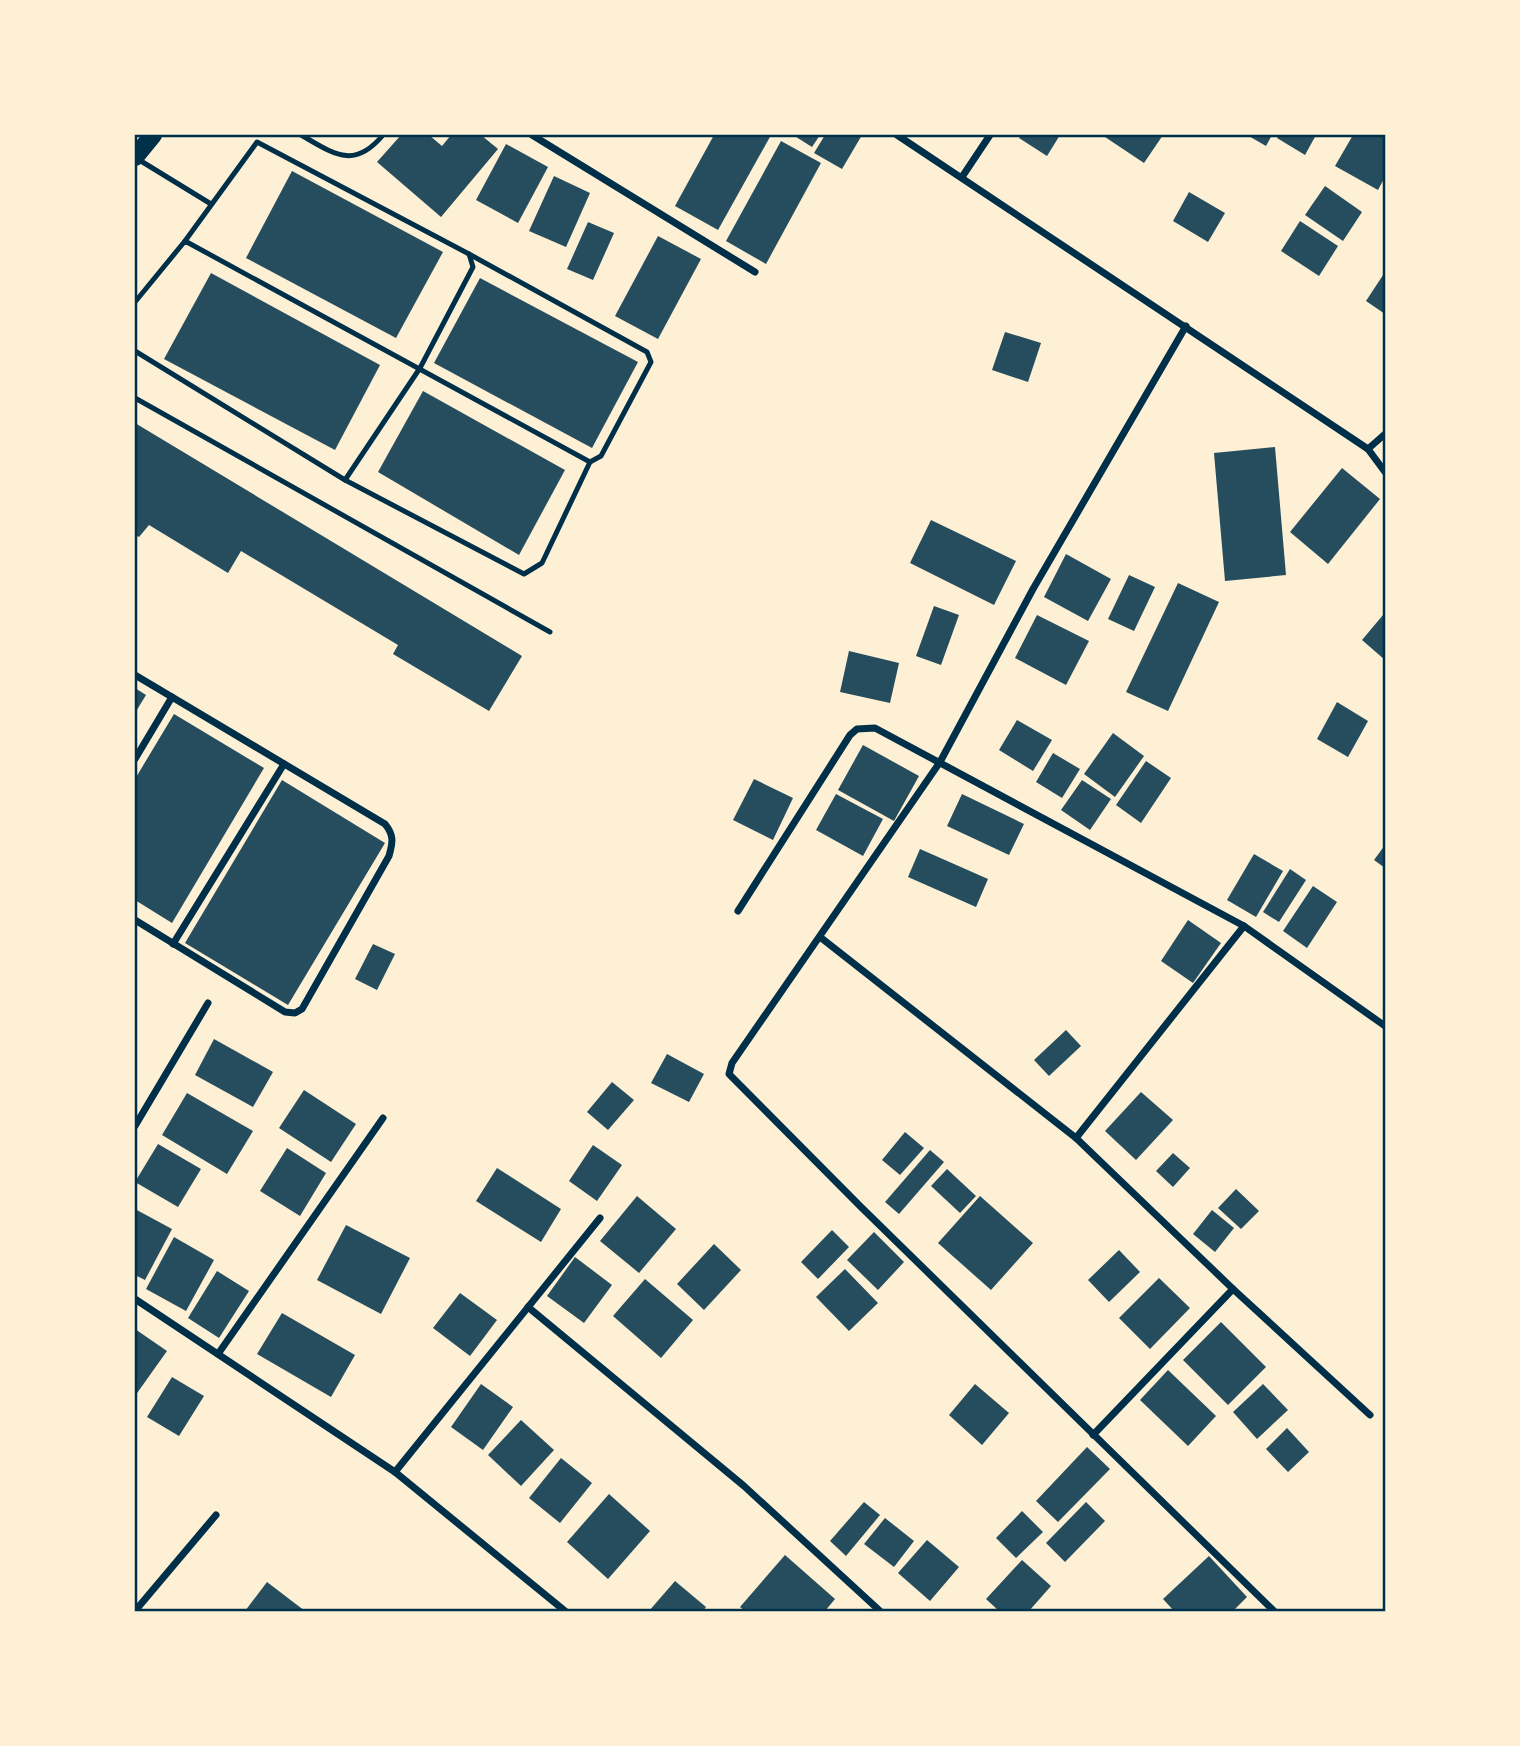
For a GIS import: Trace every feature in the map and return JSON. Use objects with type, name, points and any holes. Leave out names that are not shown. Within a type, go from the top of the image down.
[{"type":"main road","points":[[135,158],[153,135]]},
{"type":"street","points":[[532,135],[755,272]]},
{"type":"street","points":[[897,135],[1368,449],[1385,472]]},
{"type":"street","points":[[962,177],[990,135]]},
{"type":"street","points":[[1186,326],[1033,589],[940,762],[732,1063],[729,1074],[1274,1611]]},
{"type":"street","points":[[1368,449],[1385,434]]},
{"type":"street","points":[[135,675],[384,824],[391,832],[393,841],[389,856],[302,1009],[295,1013],[285,1012],[135,920]]},
{"type":"street","points":[[135,759],[172,697]]},
{"type":"street","points":[[738,911],[850,735],[857,729],[875,728],[1244,926],[1385,1026]]},
{"type":"street","points":[[173,944],[284,764]]},
{"type":"street","points":[[1076,1138],[1244,926]]},
{"type":"street","points":[[820,937],[1076,1138],[1233,1289],[1370,1415]]},
{"type":"street","points":[[135,1126],[208,1003]]},
{"type":"street","points":[[218,1354],[383,1118]]},
{"type":"street","points":[[395,1472],[600,1218]]},
{"type":"street","points":[[1093,1435],[1233,1289]]},
{"type":"street","points":[[135,1299],[395,1472],[565,1611]]},
{"type":"street","points":[[528,1307],[744,1486],[880,1611]]},
{"type":"street","points":[[137,1605],[216,1515]]},
{"type":"lane","points":[[300,135],[335,153],[355,156],[370,150],[383,135]]},
{"type":"lane","points":[[135,302],[185,240],[257,142],[647,352],[651,362],[601,456],[590,462],[542,563],[524,573],[345,480],[135,351]]},
{"type":"lane","points":[[135,158],[211,204]]},
{"type":"lane","points":[[185,240],[590,462]]},
{"type":"lane","points":[[345,480],[419,368],[473,267],[469,254]]},
{"type":"lane","points":[[135,398],[550,632]]},
{"type":"building","points":[[401,135],[429,135],[442,146],[451,135],[481,135],[498,149],[441,217],[377,162]]},
{"type":"building","points":[[714,135],[771,135],[718,230],[675,206]]},
{"type":"building","points":[[793,135],[820,135],[812,147]]},
{"type":"building","points":[[825,135],[862,135],[842,169],[814,153]]},
{"type":"building","points":[[1022,135],[1060,135],[1047,156],[1019,138]]},
{"type":"building","points":[[1102,135],[1163,135],[1144,163]]},
{"type":"building","points":[[1247,135],[1272,135],[1266,146]]},
{"type":"building","points":[[1279,135],[1316,135],[1305,155],[1277,138]]},
{"type":"building","points":[[1353,135],[1385,135],[1385,177],[1378,190],[1335,166]]},
{"type":"building","points":[[781,141],[821,163],[766,264],[726,241]]},
{"type":"building","points":[[506,144],[548,167],[518,223],[476,200]]},
{"type":"building","points":[[292,171],[443,252],[396,338],[246,258]]},
{"type":"building","points":[[554,176],[590,193],[566,247],[529,231]]},
{"type":"building","points":[[1325,186],[1362,212],[1343,241],[1305,215]]},
{"type":"building","points":[[1189,192],[1225,213],[1208,242],[1173,221]]},
{"type":"building","points":[[1300,221],[1338,246],[1319,276],[1281,251]]},
{"type":"building","points":[[588,222],[614,233],[593,280],[567,269]]},
{"type":"building","points":[[658,236],[701,259],[658,339],[615,316]]},
{"type":"building","points":[[1385,272],[1385,314],[1366,301]]},
{"type":"building","points":[[211,273],[380,365],[335,450],[164,359]]},
{"type":"building","points":[[480,278],[638,362],[592,448],[434,363]]},
{"type":"building","points":[[1005,332],[1041,343],[1028,382],[992,370]]},
{"type":"building","points":[[423,391],[565,470],[519,555],[378,472]]},
{"type":"building","points":[[135,423],[522,656],[489,711],[393,654],[398,645],[241,551],[228,573],[149,525],[139,537],[135,535]]},
{"type":"building","points":[[1275,447],[1286,575],[1225,581],[1214,453]]},
{"type":"building","points":[[1342,468],[1380,499],[1328,564],[1290,532]]},
{"type":"building","points":[[931,520],[1016,561],[994,605],[910,563]]},
{"type":"building","points":[[1066,554],[1111,579],[1088,621],[1044,597]]},
{"type":"building","points":[[1129,575],[1155,587],[1134,631],[1108,619]]},
{"type":"building","points":[[1178,583],[1219,602],[1168,711],[1126,692]]},
{"type":"building","points":[[934,606],[959,615],[941,665],[916,656]]},
{"type":"building","points":[[1037,615],[1089,641],[1066,685],[1015,658]]},
{"type":"building","points":[[1383,615],[1385,617],[1385,660],[1362,640]]},
{"type":"building","points":[[849,651],[899,663],[890,703],[840,692]]},
{"type":"building","points":[[135,688],[146,695],[135,713]]},
{"type":"building","points":[[1337,702],[1368,721],[1348,757],[1317,739]]},
{"type":"building","points":[[174,714],[264,768],[172,923],[135,900],[135,779]]},
{"type":"building","points":[[1017,720],[1052,740],[1033,771],[999,750]]},
{"type":"building","points":[[1113,733],[1144,756],[1115,797],[1084,774]]},
{"type":"building","points":[[863,745],[919,776],[894,821],[838,790]]},
{"type":"building","points":[[1053,753],[1080,769],[1062,798],[1036,782]]},
{"type":"building","points":[[1146,761],[1171,778],[1141,823],[1116,805]]},
{"type":"building","points":[[754,779],[793,798],[773,840],[733,820]]},
{"type":"building","points":[[282,780],[385,843],[288,1005],[185,943]]},
{"type":"building","points":[[1082,780],[1111,799],[1090,830],[1061,810]]},
{"type":"building","points":[[836,794],[883,819],[863,856],[816,830]]},
{"type":"building","points":[[962,794],[1024,824],[1009,855],[947,826]]},
{"type":"building","points":[[1385,845],[1385,868],[1374,860]]},
{"type":"building","points":[[920,849],[988,879],[976,907],[908,877]]},
{"type":"building","points":[[1254,854],[1283,871],[1256,917],[1227,900]]},
{"type":"building","points":[[1290,869],[1306,880],[1279,922],[1263,912]]},
{"type":"building","points":[[1313,886],[1337,902],[1307,948],[1283,931]]},
{"type":"building","points":[[1188,920],[1221,943],[1193,983],[1161,961]]},
{"type":"building","points":[[373,944],[395,954],[377,990],[355,979]]},
{"type":"building","points":[[1066,1030],[1081,1046],[1049,1076],[1034,1060]]},
{"type":"building","points":[[214,1039],[273,1072],[253,1107],[195,1075]]},
{"type":"building","points":[[667,1054],[704,1074],[689,1102],[651,1083]]},
{"type":"building","points":[[612,1082],[634,1100],[608,1130],[587,1112]]},
{"type":"building","points":[[304,1090],[356,1124],[331,1162],[279,1128]]},
{"type":"building","points":[[1141,1092],[1173,1120],[1136,1160],[1105,1131]]},
{"type":"building","points":[[187,1093],[253,1131],[227,1174],[162,1135]]},
{"type":"building","points":[[905,1132],[924,1148],[900,1175],[882,1160]]},
{"type":"building","points":[[158,1144],[201,1169],[178,1207],[135,1182]]},
{"type":"building","points":[[593,1145],[622,1165],[597,1201],[569,1181]]},
{"type":"building","points":[[287,1148],[326,1173],[300,1216],[260,1191]]},
{"type":"building","points":[[930,1150],[944,1162],[899,1214],[885,1202]]},
{"type":"building","points":[[1173,1153],[1190,1168],[1173,1187],[1156,1171]]},
{"type":"building","points":[[497,1168],[561,1209],[541,1242],[476,1201]]},
{"type":"building","points":[[947,1169],[976,1196],[960,1213],[931,1186]]},
{"type":"building","points":[[1236,1189],[1259,1211],[1241,1229],[1218,1208]]},
{"type":"building","points":[[637,1196],[676,1229],[639,1273],[600,1241]]},
{"type":"building","points":[[980,1196],[1033,1243],[991,1290],[938,1243]]},
{"type":"building","points":[[135,1209],[172,1229],[145,1280],[135,1275]]},
{"type":"building","points":[[1212,1210],[1234,1228],[1215,1252],[1193,1234]]},
{"type":"building","points":[[346,1225],[410,1258],[381,1314],[317,1280]]},
{"type":"building","points":[[832,1230],[849,1247],[818,1279],[801,1262]]},
{"type":"building","points":[[874,1232],[904,1262],[878,1290],[847,1260]]},
{"type":"building","points":[[174,1237],[214,1260],[186,1311],[146,1289]]},
{"type":"building","points":[[714,1244],[741,1270],[704,1310],[677,1284]]},
{"type":"building","points":[[1119,1250],[1140,1272],[1109,1302],[1088,1280]]},
{"type":"building","points":[[575,1257],[612,1285],[584,1323],[547,1296]]},
{"type":"building","points":[[845,1269],[878,1303],[849,1331],[816,1297]]},
{"type":"building","points":[[217,1271],[249,1291],[219,1338],[188,1318]]},
{"type":"building","points":[[1159,1278],[1190,1308],[1150,1349],[1119,1318]]},
{"type":"building","points":[[645,1279],[693,1320],[661,1358],[613,1316]]},
{"type":"building","points":[[460,1293],[497,1320],[470,1356],[433,1328]]},
{"type":"building","points":[[282,1313],[355,1355],[331,1397],[257,1354]]},
{"type":"building","points":[[1221,1322],[1266,1367],[1228,1405],[1183,1360]]},
{"type":"building","points":[[135,1329],[167,1351],[135,1396]]},
{"type":"building","points":[[1168,1370],[1216,1416],[1188,1446],[1140,1400]]},
{"type":"building","points":[[172,1377],[204,1396],[179,1436],[147,1417]]},
{"type":"building","points":[[481,1384],[513,1407],[483,1450],[451,1427]]},
{"type":"building","points":[[975,1384],[1009,1413],[982,1445],[949,1415]]},
{"type":"building","points":[[1263,1384],[1288,1410],[1257,1439],[1233,1412]]},
{"type":"building","points":[[521,1420],[554,1450],[521,1486],[488,1455]]},
{"type":"building","points":[[1287,1428],[1309,1452],[1288,1472],[1266,1449]]},
{"type":"building","points":[[1087,1447],[1110,1469],[1058,1522],[1036,1501]]},
{"type":"building","points":[[561,1458],[592,1483],[560,1523],[529,1498]]},
{"type":"building","points":[[609,1494],[650,1531],[608,1579],[567,1542]]},
{"type":"building","points":[[864,1502],[880,1515],[846,1556],[830,1541]]},
{"type":"building","points":[[1086,1502],[1105,1521],[1065,1562],[1046,1543]]},
{"type":"building","points":[[1022,1511],[1043,1532],[1016,1558],[996,1538]]},
{"type":"building","points":[[885,1518],[914,1541],[894,1567],[864,1544]]},
{"type":"building","points":[[927,1540],[959,1567],[930,1601],[898,1573]]},
{"type":"building","points":[[785,1555],[835,1599],[825,1611],[745,1611],[740,1607]]},
{"type":"building","points":[[1209,1556],[1247,1597],[1233,1611],[1174,1611],[1163,1599]]},
{"type":"building","points":[[1022,1560],[1051,1586],[1029,1611],[999,1611],[986,1599]]},
{"type":"building","points":[[675,1581],[706,1607],[703,1611],[649,1611]]},
{"type":"building","points":[[267,1582],[305,1611],[245,1611]]}]
